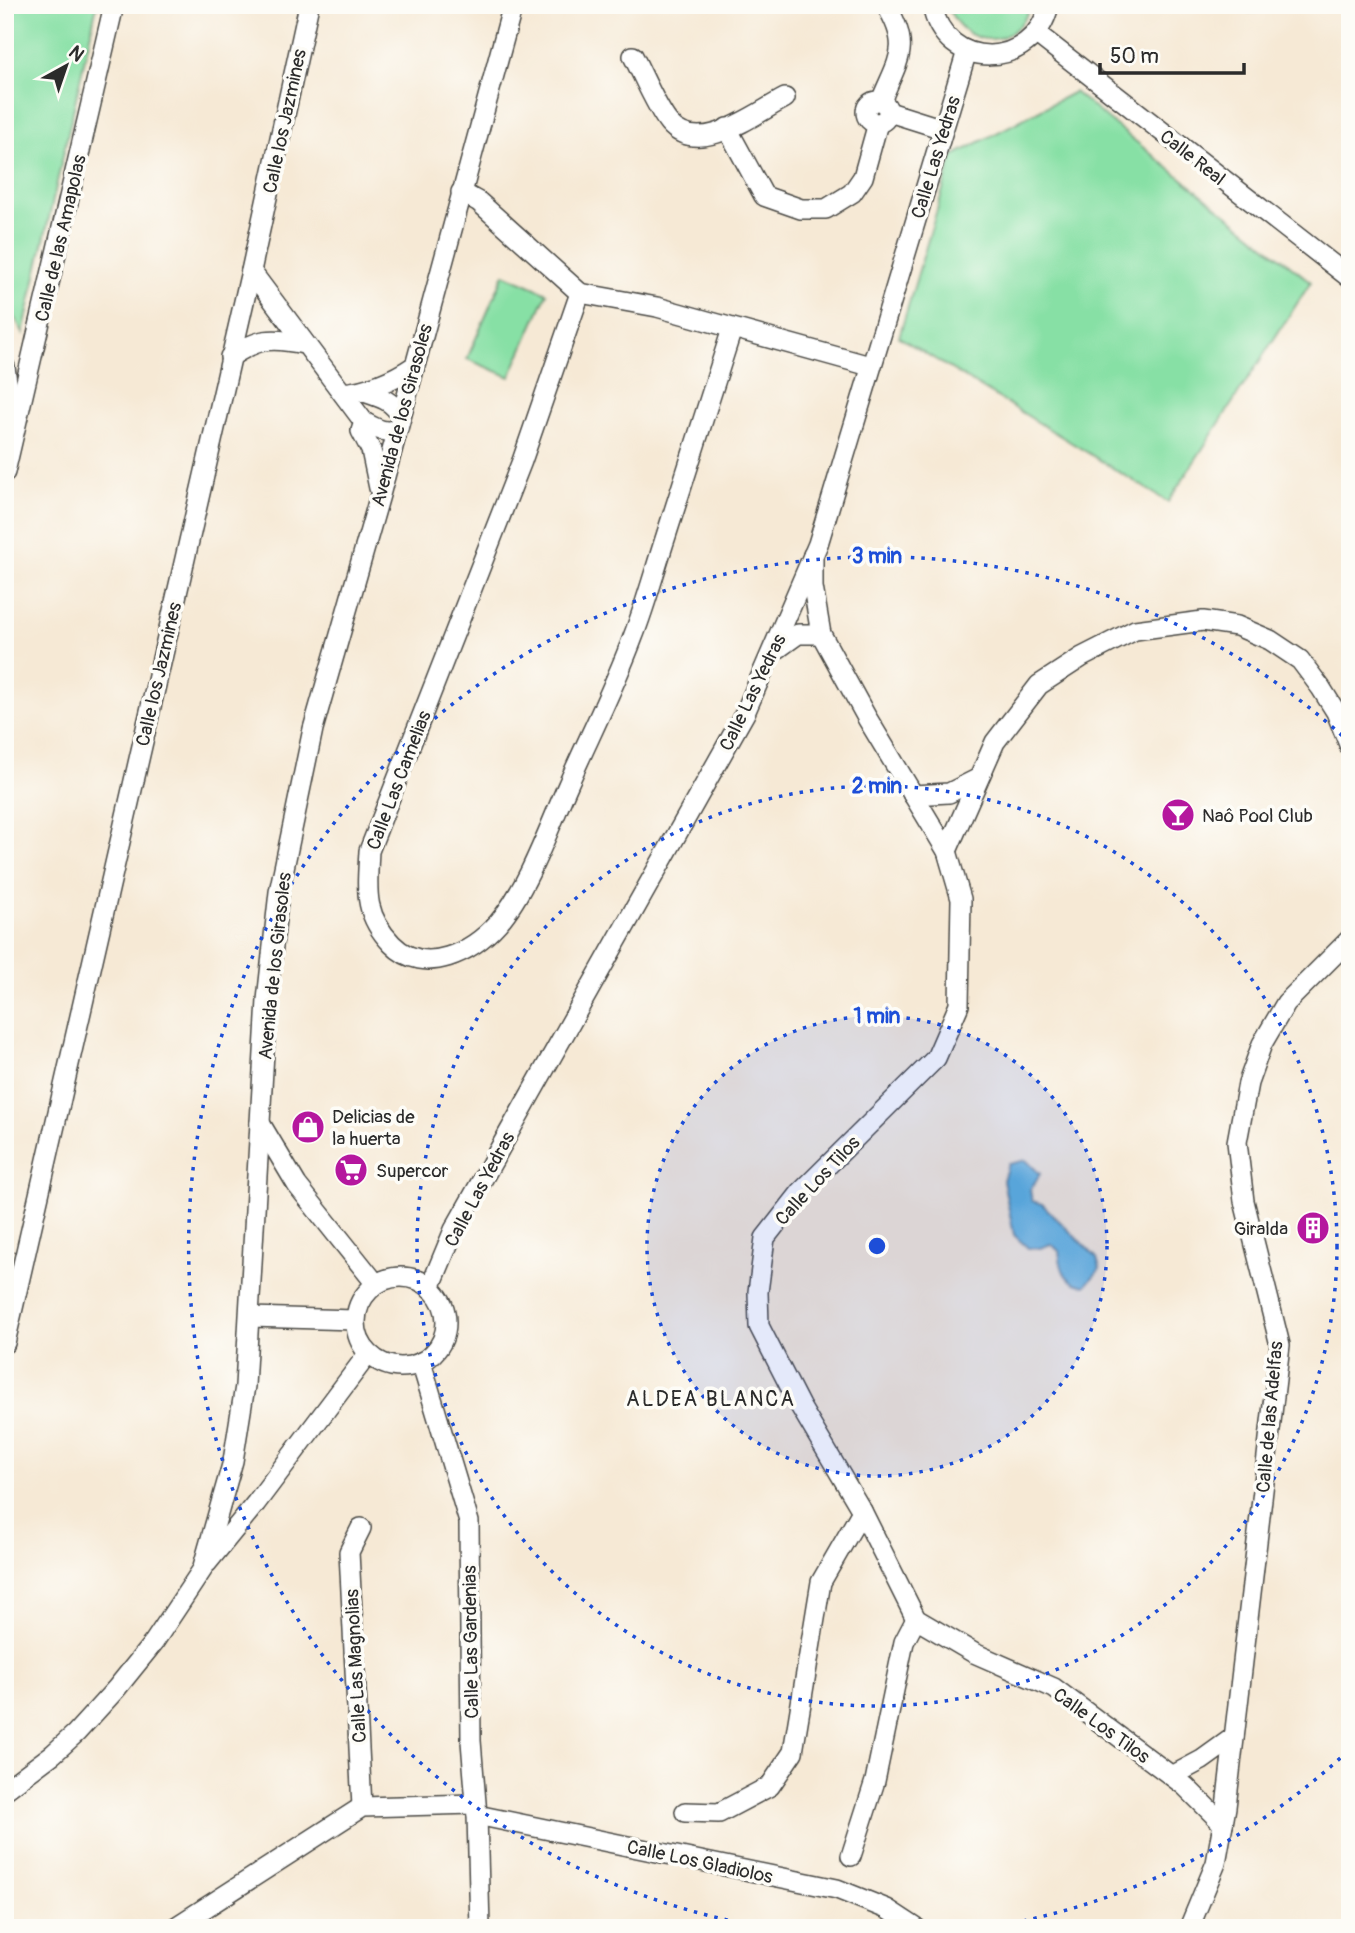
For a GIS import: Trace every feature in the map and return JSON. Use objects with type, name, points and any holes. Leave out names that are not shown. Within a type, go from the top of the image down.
[{"type":"street","name":"Calle de las Amapolas","points":[[5,471],[114,5]]},
{"type":"street","name":"Calle los Jazmines","points":[[5,1343],[251,271],[309,5]]},
{"type":"street","name":"Avenida de los Girasoles","points":[[5,1790],[53,1754],[116,1689],[154,1643],[202,1570],[233,1461],[245,1386],[268,1000],[279,892],[313,729],[380,495],[513,5]]},
{"type":"street","points":[[727,128],[764,196],[801,209],[826,209],[852,193],[863,177],[902,48],[898,26],[886,5]]},
{"type":"street","points":[[932,5],[934,18],[947,38],[967,51],[986,56],[1005,54],[1022,47],[1037,34],[1046,19],[1049,5]]},
{"type":"street","name":"Calle Real","points":[[1037,34],[1350,278]]},
{"type":"street","name":"Calle Las Yedras","points":[[430,1288],[454,1230],[746,713],[813,555],[967,51]]},
{"type":"street","points":[[633,56],[669,123],[687,136],[701,138],[714,135],[785,98]]},
{"type":"street","points":[[883,112],[943,129]]},
{"type":"street","points":[[461,192],[479,202],[580,293],[657,307],[870,366]]},
{"type":"street","points":[[251,271],[304,344],[352,392],[364,422],[362,431],[371,450],[380,495]]},
{"type":"street","name":"Calle Las Camelias","points":[[580,293],[522,461],[369,851],[368,891],[371,915],[395,948],[413,957],[432,960],[447,958],[460,954],[479,942],[499,922],[529,874],[634,636],[732,329]]},
{"type":"street","points":[[230,357],[252,343],[281,339],[304,344]]},
{"type":"street","points":[[352,392],[398,377],[414,366]]},
{"type":"street","points":[[5,368],[14,437]]},
{"type":"street","points":[[352,392],[385,398],[395,405],[400,422],[392,431],[385,432],[364,422]]},
{"type":"street","name":"Calle Los Tilos","points":[[813,555],[813,587],[821,634],[947,851],[961,899],[959,1005],[936,1058],[802,1192],[765,1238],[758,1292],[759,1326],[800,1406],[862,1511],[916,1619],[974,1653],[1054,1688],[1171,1776],[1223,1824]]},
{"type":"street","points":[[947,851],[995,742],[1040,685],[1082,657],[1135,630],[1203,621],[1237,626],[1270,640],[1300,660],[1321,688],[1336,712],[1350,747]]},
{"type":"street","points":[[772,653],[798,635],[821,634]]},
{"type":"street","points":[[913,795],[948,793],[977,779]]},
{"type":"street","name":"Calle de las Adelfas","points":[[1189,1928],[1216,1863],[1223,1824],[1280,1345],[1244,1201],[1237,1142],[1248,1083],[1262,1044],[1286,1003],[1350,939]]},
{"type":"street","points":[[260,1123],[297,1185],[376,1284]]},
{"type":"street","points":[[389,1278],[418,1280],[430,1288],[441,1302],[446,1319],[444,1336],[435,1352],[421,1362],[403,1367],[384,1364],[368,1354],[358,1338],[355,1320],[365,1293],[389,1278]]},
{"type":"street","points":[[250,1317],[355,1320]]},
{"type":"street","points":[[202,1570],[368,1354]]},
{"type":"street","name":"Calle Las Gardenias","points":[[421,1362],[469,1522],[471,1741],[480,1928]]},
{"type":"street","points":[[685,1812],[719,1813],[770,1786],[793,1752],[821,1582],[862,1511]]},
{"type":"street","name":"Calle Las Magnolias","points":[[361,1528],[349,1552],[362,1807]]},
{"type":"street","points":[[851,1856],[875,1781],[904,1642],[916,1619]]},
{"type":"street","points":[[1171,1776],[1202,1760],[1234,1737]]},
{"type":"street","points":[[174,1928],[362,1807]]},
{"type":"street","name":"Calle Los Gladiolos","points":[[362,1807],[476,1810],[837,1889],[887,1909],[916,1928]]},
{"type":"green space","points":[[5,5],[97,5],[23,333],[5,299]]},
{"type":"green space","points":[[947,5],[1031,5],[1014,31],[989,39],[977,37],[965,30],[955,20]]},
{"type":"green space","points":[[1256,5],[1327,5],[1250,12]]},
{"type":"green space","points":[[1074,92],[1311,282],[1168,502],[899,337],[953,156]]},
{"type":"green space","points":[[504,274],[547,293],[510,377],[467,359]]},
{"type":"water","points":[[1026,1160],[1040,1174],[1030,1190],[1032,1201],[1042,1204],[1097,1258],[1100,1269],[1085,1286],[1068,1278],[1061,1264],[1059,1251],[1051,1244],[1028,1248],[1014,1235],[1003,1180],[1008,1164]]},
{"type":"place","name":"Naô Pool Club","points":[[1178,815]]},
{"type":"place","name":"Delicias de la huerta","points":[[308,1127]]},
{"type":"place","name":"Supercor","points":[[351,1170]]},
{"type":"place","name":"Giralda","points":[[1313,1228]]},
{"type":"district","name":"ALDEA BLANCA","points":[[711,1399]]}]
